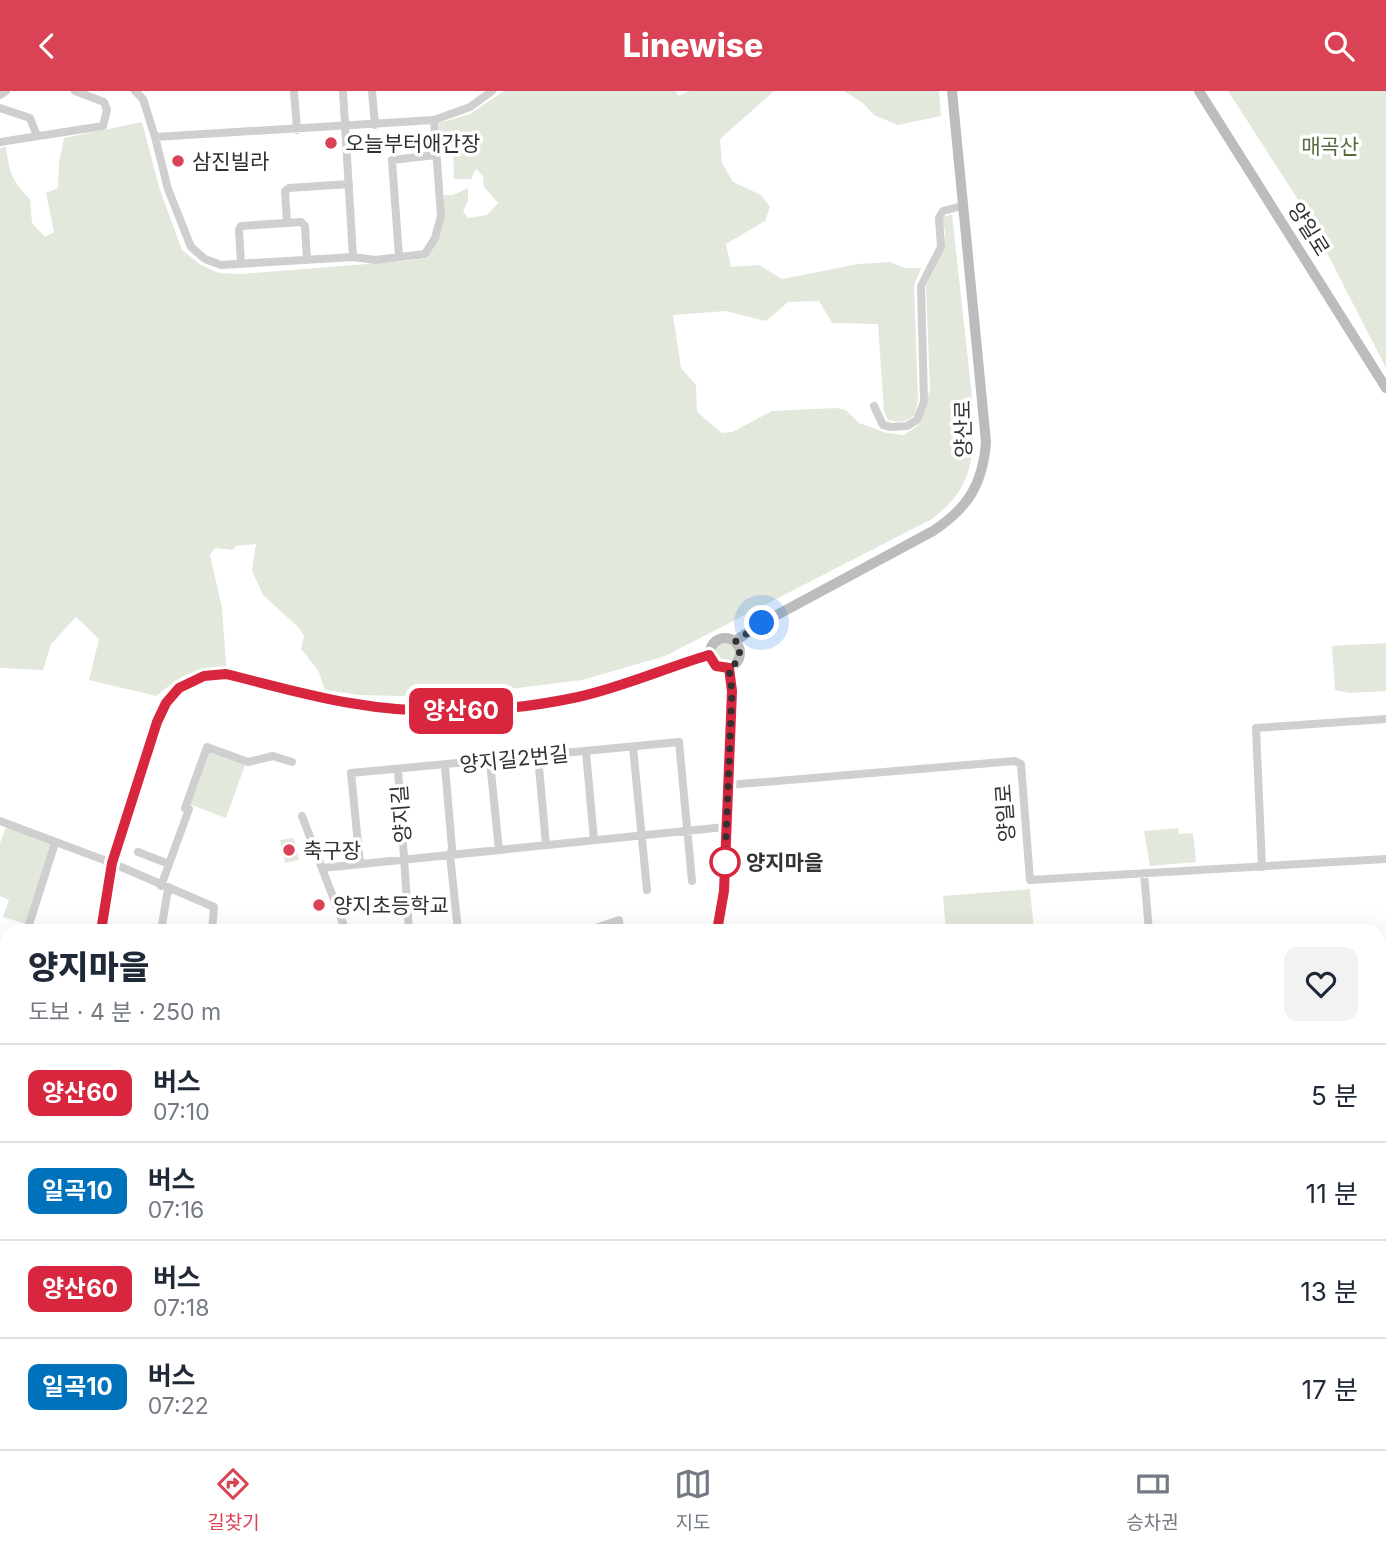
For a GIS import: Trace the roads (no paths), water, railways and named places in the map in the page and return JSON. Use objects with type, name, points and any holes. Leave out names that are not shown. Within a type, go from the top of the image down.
[{"type":"street","points":[[0,95],[6,91]]},
{"type":"street","points":[[0,142],[103,126],[107,110],[104,102],[75,91]]},
{"type":"street","points":[[135,91],[143,99],[168,188],[191,247],[205,259],[221,265],[353,257],[375,260],[425,254],[435,238],[441,216],[434,120]]},
{"type":"street","points":[[294,91],[297,130]]},
{"type":"street","points":[[343,91],[353,257]]},
{"type":"street","points":[[372,91],[375,125]]},
{"type":"street","points":[[155,137],[434,120],[470,107],[492,91]]},
{"type":"street","name":"양산로","points":[[735,642],[762,623],[933,531],[958,512],[975,488],[984,465],[986,442],[952,91]]},
{"type":"street","name":"양일로","points":[[1199,91],[1386,388]]},
{"type":"street","points":[[0,109],[30,118],[37,136]]},
{"type":"street","points":[[399,257],[392,160],[436,155]]},
{"type":"street","points":[[287,223],[285,191],[289,188],[349,184]]},
{"type":"street","name":"양산로","points":[[874,406],[883,425],[891,428],[907,426],[917,420],[924,402],[921,286],[941,247],[939,218],[943,211],[962,206]]},
{"type":"street","points":[[242,264],[239,230],[242,226],[301,222],[306,226],[307,260]]},
{"type":"street","points":[[726,638],[735,642],[740,655],[738,661],[729,668],[716,666],[709,655],[712,645],[719,639],[726,638]]},
{"type":"street","points":[[102,924],[112,863],[157,722],[166,703],[179,688],[204,676],[226,674],[351,703],[411,711],[456,711],[509,708],[579,696],[709,655]]},
{"type":"street","points":[[718,924],[724,891],[732,691],[729,668]]},
{"type":"street","points":[[1262,867],[1256,728],[1386,719]]},
{"type":"street","name":"양지길2번길","points":[[359,864],[351,773],[491,762],[679,742],[686,831]]},
{"type":"street","points":[[161,924],[164,887],[169,865],[189,809],[185,808],[207,747],[247,762],[273,756],[292,762]]},
{"type":"street","points":[[633,747],[647,890]]},
{"type":"street","points":[[586,752],[594,840]]},
{"type":"street","points":[[538,757],[546,845]]},
{"type":"street","name":"양일로","points":[[728,785],[1015,761],[1021,764],[1030,880],[1386,859]]},
{"type":"street","points":[[491,762],[499,850]]},
{"type":"street","points":[[445,766],[457,924]]},
{"type":"street","name":"양지길","points":[[398,769],[404,859]]},
{"type":"street","points":[[302,815],[343,924]]},
{"type":"street","points":[[1,824],[112,863],[214,907],[213,924]]},
{"type":"street","name":"양지길","points":[[322,867],[725,827]]},
{"type":"street","points":[[686,831],[692,881]]},
{"type":"street","points":[[29,924],[55,843]]},
{"type":"street","points":[[138,852],[169,865]]},
{"type":"street","points":[[404,859],[409,924]]},
{"type":"street","points":[[1144,873],[1148,924]]},
{"type":"place","name":"오늘부터애간장","points":[[331,143]]},
{"type":"place","name":"삼진빌라","points":[[178,161]]},
{"type":"place","name":"축구장","points":[[289,850]]},
{"type":"place","name":"양지마을","points":[[725,862]]},
{"type":"place","name":"양지초등학교","points":[[319,905]]},
{"type":"park label","name":"매곡산","points":[[1330,146]]}]
